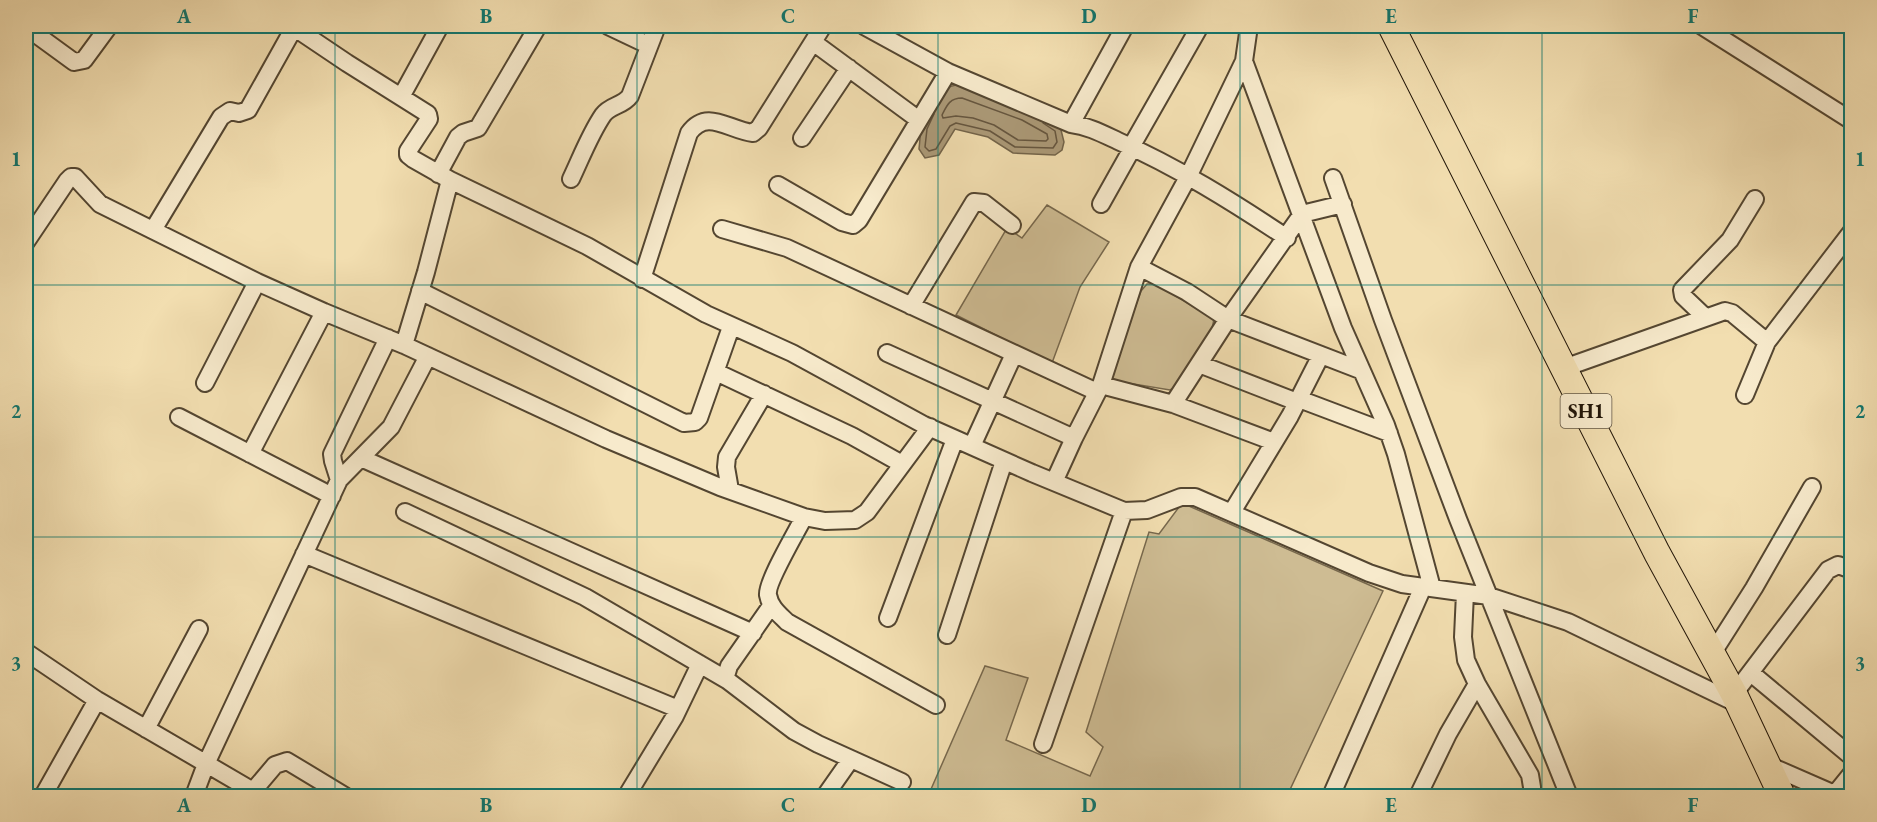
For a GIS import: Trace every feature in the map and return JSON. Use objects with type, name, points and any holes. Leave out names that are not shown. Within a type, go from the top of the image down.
[{"type":"main road","name":"SH1","points":[[1391,26],[1657,552],[1736,699],[1782,796]]},
{"type":"street","points":[[26,27],[74,62],[80,62],[109,26]]},
{"type":"street","points":[[153,230],[221,117],[230,111],[239,113],[248,110],[294,26],[426,111],[430,116],[408,151],[408,155],[444,177],[587,246],[731,327],[792,353],[930,427],[1124,511],[1147,510],[1181,497],[1195,496],[1369,573],[1402,584],[1489,596],[1568,622],[1736,699],[1751,674],[1828,570],[1838,565],[1851,570]]},
{"type":"street","points":[[401,97],[440,26]]},
{"type":"street","points":[[404,345],[420,291],[444,177],[458,137],[478,128],[538,26]]},
{"type":"street","points":[[608,26],[648,45]]},
{"type":"street","points":[[571,179],[603,115],[630,96],[657,26]]},
{"type":"street","points":[[642,279],[689,133],[695,124],[702,120],[713,121],[753,133],[759,128],[823,26]]},
{"type":"street","points":[[864,26],[948,72],[1132,147],[1188,177],[1287,238]]},
{"type":"street","points":[[1071,124],[1125,26]]},
{"type":"street","points":[[1101,204],[1200,26]]},
{"type":"street","points":[[1054,482],[1099,388],[1139,267],[1188,177],[1244,61],[1247,26]]},
{"type":"street","points":[[1701,26],[1851,121]]},
{"type":"street","points":[[813,42],[919,120]]},
{"type":"street","points":[[1244,61],[1360,370],[1389,433],[1404,482],[1428,587],[1331,796]]},
{"type":"street","points":[[802,138],[849,68]]},
{"type":"street","points":[[778,185],[842,222],[853,225],[859,220],[948,72]]},
{"type":"street","points":[[26,242],[68,179],[73,177],[98,202],[257,282],[404,345],[606,439],[730,490],[804,517],[825,521],[855,520],[867,512],[930,427]]},
{"type":"street","points":[[1333,178],[1387,330],[1569,796]]},
{"type":"street","points":[[1705,317],[1683,296],[1682,290],[1730,240],[1755,199]]},
{"type":"street","points":[[911,306],[974,202],[984,203],[1012,225]]},
{"type":"street","points":[[1173,404],[1228,319],[1302,214],[1343,204]]},
{"type":"street","points":[[722,229],[787,248],[1014,354],[1099,388],[1173,404],[1274,442]]},
{"type":"street","points":[[1745,395],[1767,342],[1851,231]]},
{"type":"street","points":[[1139,267],[1187,292],[1228,319],[1360,370]]},
{"type":"street","points":[[205,383],[257,282]]},
{"type":"street","points":[[420,291],[684,423],[695,422],[699,418],[731,327]]},
{"type":"street","points":[[1564,368],[1725,311],[1730,312],[1767,342]]},
{"type":"street","points":[[250,454],[324,312]]},
{"type":"street","points":[[339,480],[332,454],[388,338]]},
{"type":"street","points":[[887,353],[1074,438]]},
{"type":"street","points":[[972,446],[1014,354]]},
{"type":"street","points":[[1232,512],[1298,401],[1322,355]]},
{"type":"street","points":[[194,796],[206,764],[339,480],[392,428],[428,356]]},
{"type":"street","points":[[1199,364],[1389,433]]},
{"type":"street","points":[[716,372],[852,435],[902,464]]},
{"type":"street","points":[[730,490],[726,467],[727,458],[764,394]]},
{"type":"street","points":[[179,417],[332,496]]},
{"type":"street","points":[[888,618],[955,439]]},
{"type":"street","points":[[361,458],[753,633]]},
{"type":"street","points":[[947,635],[1004,461]]},
{"type":"street","points":[[1712,654],[1754,588],[1812,487]]},
{"type":"street","points":[[1043,744],[1124,511]]},
{"type":"street","points":[[405,512],[585,597],[727,680],[794,731],[902,782]]},
{"type":"street","points":[[804,517],[767,592],[771,606],[787,622],[936,705]]},
{"type":"street","points":[[304,554],[678,710]]},
{"type":"street","points":[[1465,592],[1466,660],[1477,684],[1530,775],[1531,796]]},
{"type":"street","points":[[727,680],[727,671],[771,606]]},
{"type":"street","points":[[146,729],[199,629]]},
{"type":"street","points":[[26,652],[97,700],[253,791],[275,765],[287,762],[345,796]]},
{"type":"street","points":[[630,796],[629,792],[678,710],[700,664]]},
{"type":"street","points":[[1751,674],[1851,758]]},
{"type":"street","points":[[1418,796],[1448,734],[1477,684]]},
{"type":"street","points":[[43,796],[97,700]]},
{"type":"street","points":[[825,796],[851,759]]},
{"type":"street","points":[[1768,765],[1837,795],[1851,772]]},
{"type":"shaded area","points":[[1047,205],[1109,242],[1080,287],[1052,363],[956,315],[1007,228],[1022,238]]},
{"type":"shaded area","points":[[1147,284],[1161,287],[1214,319],[1211,334],[1181,384],[1170,390],[1109,380],[1141,291]]},
{"type":"shaded area","points":[[1182,503],[1383,591],[1287,796],[928,796],[985,666],[1028,678],[1006,740],[1090,776],[1103,747],[1086,732],[1149,532],[1159,534]]},
{"type":"water","points":[[963,83],[1060,126],[1064,142],[1062,150],[1055,155],[1013,153],[988,137],[955,129],[939,155],[925,158],[919,149],[921,128],[945,88]]}]
